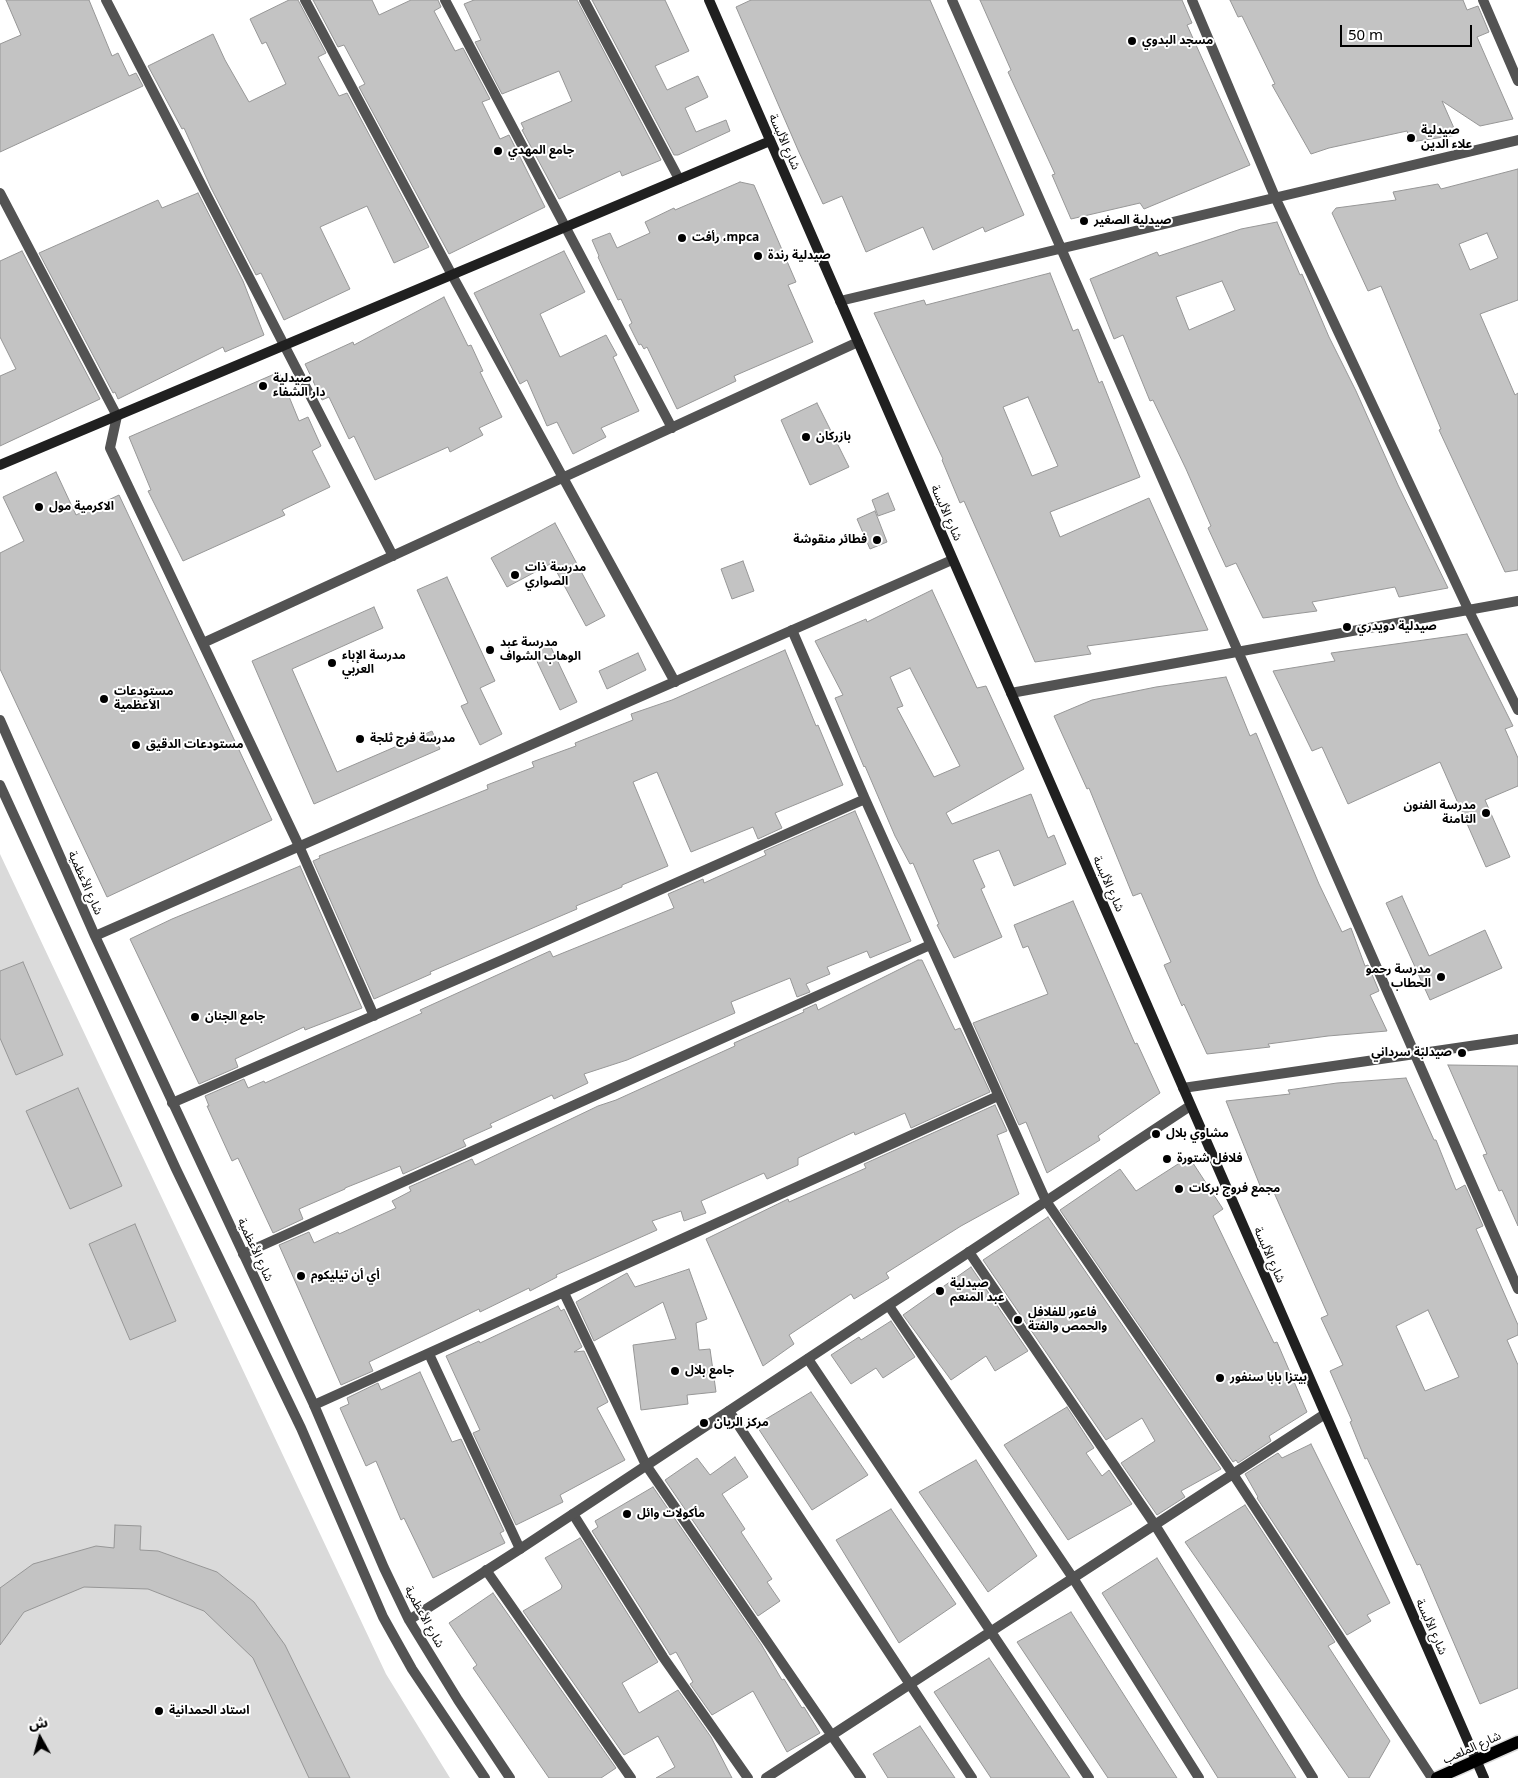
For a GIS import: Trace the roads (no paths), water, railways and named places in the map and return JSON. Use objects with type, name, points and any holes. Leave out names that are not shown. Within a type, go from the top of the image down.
[{"type":"main road","name":"شارع الألبسة","points":[[708,0],[1484,1778]]},
{"type":"main road","points":[[0,465],[770,141]]},
{"type":"main road","name":"شارع الملعب","points":[[1437,1778],[1518,1742]]},
{"type":"street","points":[[106,0],[393,556]]},
{"type":"street","points":[[305,0],[452,275],[675,682]]},
{"type":"street","points":[[446,0],[672,428]]},
{"type":"street","points":[[584,0],[680,179]]},
{"type":"street","points":[[952,0],[1060,248],[1240,651],[1518,1289]]},
{"type":"street","points":[[1192,0],[1275,197],[1469,611],[1518,710]]},
{"type":"street","points":[[1483,0],[1518,81]]},
{"type":"street","points":[[840,301],[1518,140]]},
{"type":"street","points":[[0,193],[117,416],[110,448],[299,846],[374,1016]]},
{"type":"street","points":[[203,643],[858,342]]},
{"type":"street","points":[[95,936],[952,560]]},
{"type":"street","points":[[1011,694],[1518,601]]},
{"type":"street","points":[[792,630],[865,799],[1046,1202],[1233,1474],[1432,1778]]},
{"type":"street","name":"شارع الأعظمية","points":[[0,720],[95,936],[314,1405],[384,1568],[409,1620],[458,1700],[510,1778]]},
{"type":"street","points":[[0,784],[176,1169],[301,1428],[383,1617],[412,1669],[485,1778]]},
{"type":"street","points":[[172,1103],[865,799]]},
{"type":"street","points":[[244,1254],[930,945]]},
{"type":"street","points":[[1183,1088],[1518,1039]]},
{"type":"street","points":[[314,1405],[564,1294],[998,1096]]},
{"type":"street","points":[[409,1620],[520,1549],[1190,1106]]},
{"type":"street","points":[[969,1252],[1155,1525],[1313,1778]]},
{"type":"street","points":[[564,1294],[646,1466],[861,1778]]},
{"type":"street","points":[[889,1306],[1073,1578],[1200,1778]]},
{"type":"street","points":[[429,1354],[520,1549]]},
{"type":"street","points":[[808,1359],[1090,1778]]},
{"type":"street","points":[[729,1411],[972,1778]]},
{"type":"street","points":[[766,1778],[1325,1414]]},
{"type":"street","points":[[573,1514],[663,1657],[748,1778]]},
{"type":"street","points":[[486,1570],[631,1778]]},
{"type":"place","name":"مسجد البدوي","points":[[1132,41]]},
{"type":"place","name":"صيدلية علاء الدين","points":[[1411,138]]},
{"type":"place","name":"جامع المهدي","points":[[498,151]]},
{"type":"place","name":"صيدلية الصغير","points":[[1084,221]]},
{"type":"place","name":"رأفت ،mpca","points":[[682,238]]},
{"type":"place","name":"صيدلية رندة","points":[[758,256]]},
{"type":"place","name":"صيدلية دار الشفاء","points":[[263,386]]},
{"type":"place","name":"بازركان","points":[[806,437]]},
{"type":"place","name":"الاكرمية مول","points":[[39,507]]},
{"type":"place","name":"فطائر منقوشة","points":[[877,540]]},
{"type":"place","name":"مدرسة ذات الصواري","points":[[515,575]]},
{"type":"place","name":"صيدلية دويدري","points":[[1347,627]]},
{"type":"place","name":"مدرسة عبد الوهاب الشواف","points":[[490,650]]},
{"type":"place","name":"مدرسة الإباء العربي","points":[[332,663]]},
{"type":"place","name":"مستودعات الأعظمية","points":[[104,699]]},
{"type":"place","name":"مدرسة فرج ثلجة","points":[[360,739]]},
{"type":"place","name":"مستودعات الدقيق","points":[[136,745]]},
{"type":"place","name":"مدرسة الفنون الثامنة","points":[[1486,813]]},
{"type":"place","name":"مدرسة رحمو الحطاب","points":[[1441,977]]},
{"type":"place","name":"جامع الجنان","points":[[195,1017]]},
{"type":"place","name":"صيدلبة سرداني","points":[[1462,1053]]},
{"type":"place","name":"مشاوي بلال","points":[[1156,1134]]},
{"type":"place","name":"فلافل شتورة","points":[[1167,1159]]},
{"type":"place","name":"مجمع فروج بركات","points":[[1179,1189]]},
{"type":"place","name":"أي أن تيليكوم","points":[[301,1276]]},
{"type":"place","name":"صيدلية عبد المنعم","points":[[940,1291]]},
{"type":"place","name":"فاعور للفلافل والحمص والفتة","points":[[1018,1320]]},
{"type":"place","name":"جامع بلال","points":[[675,1371]]},
{"type":"place","name":"بيتزا بابا سنفور","points":[[1220,1378]]},
{"type":"place","name":"مركز الريان","points":[[704,1423]]},
{"type":"place","name":"مأكولات وائل","points":[[627,1514]]},
{"type":"place","name":"استاد الحمدانية","points":[[159,1711]]}]
